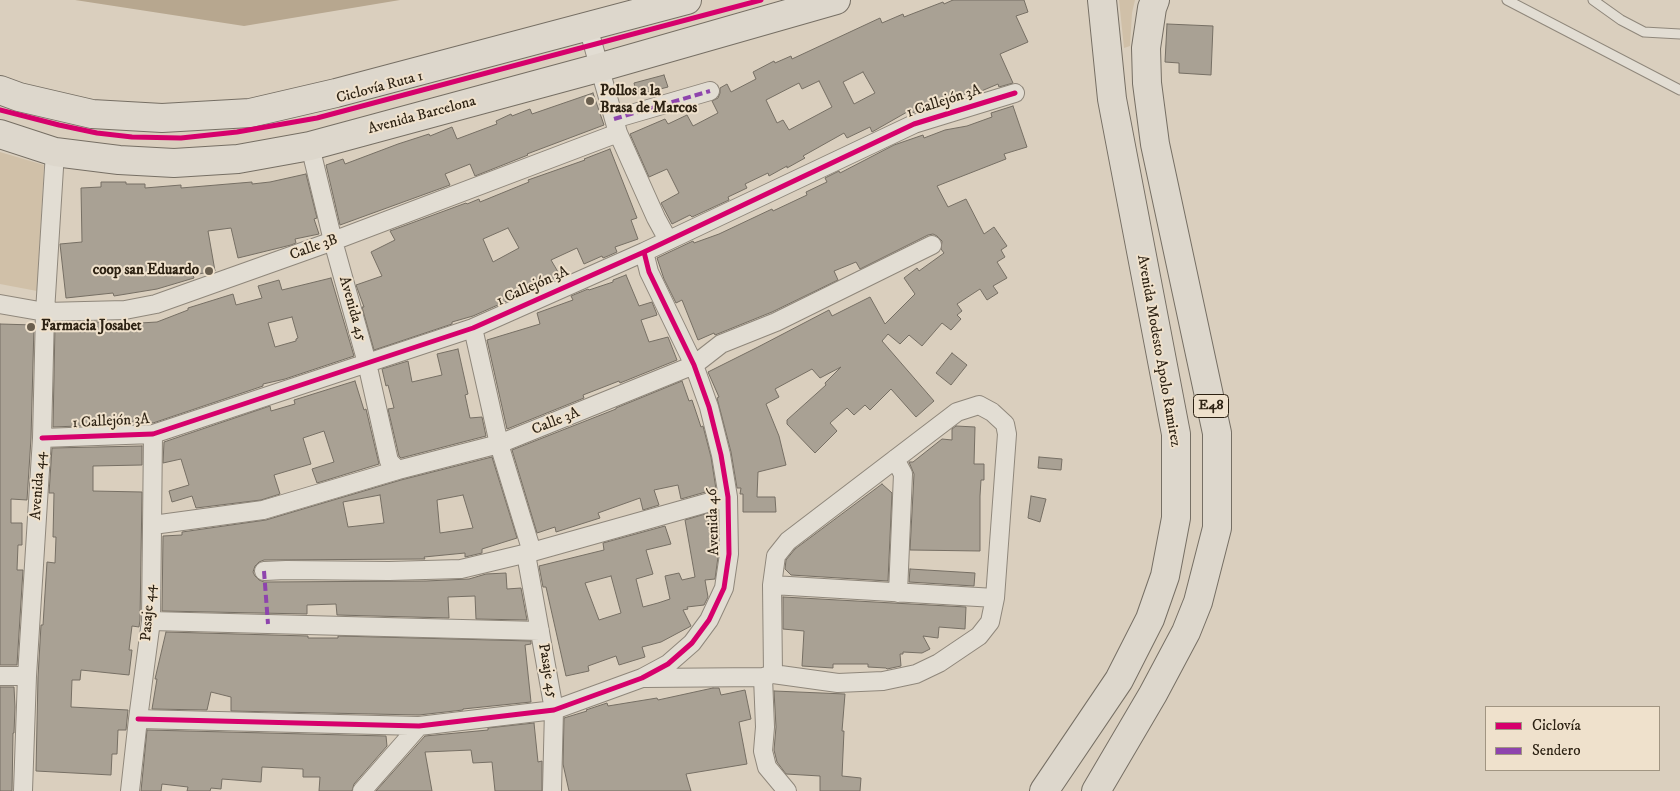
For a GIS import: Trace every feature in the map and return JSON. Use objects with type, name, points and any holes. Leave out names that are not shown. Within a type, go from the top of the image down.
[{"type":"main road","points":[[0,90],[19,97],[92,114],[162,118],[250,113],[336,93],[687,0]]},
{"type":"main road","name":"Avenida Barcelona","points":[[0,134],[55,152],[119,160],[174,163],[238,159],[310,146],[598,68],[836,0]]},
{"type":"main road","name":"E48","points":[[1096,791],[1153,694],[1186,632],[1198,602],[1217,528],[1217,433],[1155,144],[1147,82],[1146,48],[1152,8],[1156,0]]},
{"type":"main road","name":"Avenida Modesto Apolo Ramirez","points":[[1044,791],[1119,680],[1150,619],[1165,576],[1176,518],[1176,434],[1112,99],[1101,4]]},
{"type":"street","points":[[588,27],[598,68],[616,126],[656,218],[668,240]]},
{"type":"street","name":"Calle 3B","points":[[0,304],[45,312],[125,310],[156,304],[333,241],[616,126],[710,91]]},
{"type":"street","name":"1 Callejón 3A","points":[[42,438],[153,434],[472,328],[644,252],[914,124],[1014,93]]},
{"type":"street","name":"Avenida 45","points":[[310,146],[333,241],[367,364],[389,460],[398,470]]},
{"type":"street","name":"Avenida 44","points":[[24,791],[27,676],[42,438],[45,312],[55,152]]},
{"type":"street","name":"Calle 3A","points":[[153,525],[263,510],[398,470],[499,444],[694,365],[721,344],[776,322],[932,244]]},
{"type":"street","name":"Avenida 46","points":[[138,719],[419,726],[554,710],[642,678],[668,664],[692,644],[709,620],[724,588],[729,554],[728,496],[721,455],[709,407],[694,365],[649,272],[644,252]]},
{"type":"street","name":"Pasaje 45","points":[[472,328],[499,444],[529,553],[554,710],[552,790]]},
{"type":"street","points":[[642,678],[768,675],[838,683],[883,681],[916,674],[940,663],[979,636],[990,622],[995,598],[1007,434],[1005,424],[992,412],[979,404],[957,412],[788,541],[776,556],[772,585],[768,675],[763,750],[767,768],[787,791]]},
{"type":"street","name":"Pasaje 44","points":[[130,791],[151,622],[153,434]]},
{"type":"street","points":[[895,459],[903,474],[898,593]]},
{"type":"street","points":[[264,571],[461,570],[529,553],[728,496]]},
{"type":"street","points":[[772,585],[995,598]]},
{"type":"street","points":[[151,622],[540,631]]},
{"type":"street","points":[[0,676],[27,676]]},
{"type":"street","points":[[362,791],[419,726]]},
{"type":"lane","points":[[1507,0],[1680,90]]},
{"type":"lane","points":[[1593,0],[1621,20],[1644,32],[1680,34]]},
{"type":"shaded area","points":[[75,0],[400,0],[244,26]]},
{"type":"shaded area","points":[[1119,0],[1135,0],[1132,13],[1130,46],[1124,48]]},
{"type":"shaded area","points":[[0,152],[44,165],[37,291],[0,284]]},
{"type":"building","points":[[953,0],[1024,0],[1028,12],[1016,16],[1028,42],[1000,54],[1013,83],[999,87],[998,84],[979,92],[977,89],[948,101],[946,98],[909,115],[907,112],[872,132],[870,127],[847,138],[844,133],[803,156],[805,158],[787,168],[787,166],[769,176],[768,173],[745,184],[747,188],[728,197],[729,200],[672,224],[661,203],[679,193],[667,169],[649,177],[630,134],[665,119],[668,124],[687,115],[693,126],[718,113],[712,101],[718,98],[720,88],[727,84],[731,92],[756,79],[753,72],[774,61],[775,63],[791,56],[792,59],[880,18],[882,23],[903,14],[904,17],[943,2],[944,4]],"holes":[[[863,72],[875,93],[854,104],[843,82]],[[819,81],[832,107],[789,130],[783,120],[777,123],[766,100],[799,83],[802,89]]]},
{"type":"building","points":[[1167,24],[1213,26],[1211,75],[1179,73],[1179,63],[1165,62]]},
{"type":"building","points":[[664,75],[668,87],[637,95],[634,83]]},
{"type":"building","points":[[593,93],[604,125],[475,176],[470,164],[445,174],[450,185],[340,225],[326,165],[343,159],[345,164],[398,144],[429,134],[430,136],[452,127],[457,139],[497,124],[496,121],[511,114],[512,116],[530,109],[532,114]]},
{"type":"building","points":[[1013,106],[1027,147],[1004,154],[1006,159],[937,186],[948,207],[966,199],[984,234],[994,227],[1007,246],[1001,250],[1005,257],[997,262],[1007,278],[993,286],[998,293],[987,300],[980,289],[957,304],[962,311],[957,315],[961,319],[951,330],[942,323],[922,346],[909,335],[900,344],[888,334],[882,341],[934,401],[916,417],[891,389],[870,410],[865,405],[854,415],[847,408],[830,423],[837,431],[815,453],[787,424],[787,420],[826,385],[825,383],[841,367],[820,378],[812,369],[775,389],[779,397],[766,404],[779,436],[786,465],[758,472],[757,497],[775,497],[776,512],[743,512],[743,494],[740,494],[741,488],[737,488],[731,452],[717,398],[719,397],[708,372],[829,310],[832,316],[870,297],[885,324],[915,294],[904,278],[917,268],[919,271],[944,253],[941,249],[942,241],[933,234],[928,235],[860,269],[856,262],[834,271],[838,280],[772,312],[698,340],[682,300],[676,303],[664,279],[657,258],[693,241],[694,243],[719,234],[807,195],[806,192],[827,182],[825,178],[839,171],[840,173],[894,145],[923,135],[924,138],[945,130],[967,126],[992,117],[991,113]]},
{"type":"building","points":[[610,149],[637,218],[631,220],[638,239],[615,247],[617,252],[584,264],[577,248],[551,260],[561,277],[473,316],[374,350],[362,307],[364,307],[356,285],[382,276],[371,252],[395,240],[390,231],[466,203],[479,199],[480,202],[529,182],[528,180]],"holes":[[[508,228],[519,248],[493,262],[483,239]]]},
{"type":"building","points":[[306,174],[317,218],[314,219],[319,234],[295,239],[296,243],[291,245],[238,258],[231,228],[208,231],[215,271],[193,275],[194,278],[157,289],[114,296],[113,293],[66,298],[60,244],[82,242],[81,188],[101,187],[101,182],[145,184],[145,188],[181,185],[181,188],[252,182],[252,184]]},
{"type":"building","points":[[626,275],[639,306],[652,302],[656,312],[657,315],[641,320],[649,342],[668,337],[677,360],[620,383],[619,381],[583,395],[584,398],[507,429],[487,340],[540,324],[537,313],[573,300],[571,296],[613,282],[613,280]]},
{"type":"building","points":[[331,278],[354,356],[285,379],[263,384],[263,386],[153,423],[129,422],[128,424],[53,427],[55,325],[81,326],[81,322],[107,322],[107,325],[157,322],[188,310],[188,308],[233,294],[236,305],[262,298],[258,286],[279,280],[282,290]],"holes":[[[292,317],[298,338],[296,341],[275,347],[268,323]]]},
{"type":"building","points":[[0,324],[34,325],[31,438],[27,500],[11,499],[11,523],[22,523],[22,545],[18,545],[17,570],[23,570],[17,665],[0,665]]},
{"type":"building","points":[[458,349],[468,394],[465,395],[470,418],[482,417],[486,436],[401,458],[388,409],[394,408],[382,369],[408,361],[412,382],[442,375],[437,354]]},
{"type":"building","points":[[952,353],[967,365],[951,385],[936,373]]},
{"type":"building","points":[[355,381],[364,410],[366,409],[379,464],[317,483],[312,469],[334,462],[324,431],[303,438],[311,464],[274,475],[280,494],[261,500],[196,508],[192,496],[172,502],[169,491],[189,485],[181,459],[163,463],[164,442],[270,406],[271,411],[295,404],[294,400]]},
{"type":"building","points":[[682,381],[689,401],[692,400],[701,427],[703,426],[711,457],[716,489],[681,499],[678,485],[654,490],[659,505],[643,510],[640,498],[598,513],[600,518],[556,532],[555,527],[537,533],[512,450]]},
{"type":"building","points":[[956,426],[975,427],[974,464],[984,464],[984,480],[981,480],[980,496],[980,551],[910,550],[914,474],[909,462],[913,462],[942,439],[952,440],[952,429]]},
{"type":"building","points":[[142,446],[142,465],[93,466],[93,491],[142,492],[140,620],[139,627],[132,626],[129,650],[132,650],[129,675],[81,670],[80,680],[72,680],[71,707],[128,710],[126,730],[118,730],[117,754],[112,754],[111,775],[36,771],[41,625],[43,625],[47,562],[55,563],[56,537],[53,537],[54,493],[49,493],[52,448]]},
{"type":"building","points":[[492,457],[517,538],[482,549],[482,553],[465,557],[465,553],[424,557],[425,559],[264,560],[255,566],[253,572],[255,576],[264,582],[426,581],[469,579],[486,574],[506,573],[507,589],[521,588],[527,620],[476,619],[475,596],[448,597],[449,618],[337,615],[336,604],[307,605],[307,614],[162,611],[163,536],[182,535],[182,532],[266,520],[401,480]],"holes":[[[380,495],[384,523],[348,527],[343,502]],[[463,495],[473,528],[440,533],[437,500]]]},
{"type":"building","points":[[1039,457],[1062,459],[1061,470],[1038,468]]},
{"type":"building","points":[[882,484],[892,493],[888,581],[791,575],[785,569],[786,560],[795,549]]},
{"type":"building","points":[[1031,496],[1046,499],[1040,522],[1028,518]]},
{"type":"building","points":[[712,512],[717,535],[715,536],[718,557],[715,579],[705,580],[708,597],[704,605],[687,607],[688,609],[683,610],[691,626],[661,642],[642,647],[645,657],[619,665],[616,656],[588,666],[589,671],[566,676],[546,587],[543,587],[539,566],[604,550],[603,543],[665,526],[671,544],[646,550],[653,574],[636,579],[643,607],[658,603],[670,599],[665,576],[679,573],[682,580],[695,577],[685,520]],"holes":[[[611,576],[621,613],[599,620],[585,583]]]},
{"type":"building","points":[[910,569],[975,573],[974,586],[909,582]]},
{"type":"building","points":[[783,597],[966,607],[965,629],[939,627],[938,638],[923,636],[930,649],[922,653],[903,652],[903,654],[900,654],[901,666],[887,669],[868,667],[868,664],[833,664],[833,668],[802,666],[804,631],[783,629]]},
{"type":"building","points":[[166,632],[308,636],[308,638],[338,638],[338,636],[531,641],[531,644],[525,645],[531,702],[419,715],[231,711],[231,697],[211,692],[207,710],[152,709],[157,679],[155,679]]},
{"type":"building","points":[[0,687],[14,687],[12,791],[0,791]]},
{"type":"building","points":[[719,688],[721,695],[745,690],[751,719],[739,722],[747,764],[686,774],[691,791],[569,791],[563,764],[564,718],[607,703],[608,706],[657,698],[658,700]]},
{"type":"building","points":[[774,691],[845,694],[842,731],[844,731],[842,776],[861,778],[860,791],[820,791],[820,776],[786,774],[777,762],[774,750],[776,727]]},
{"type":"building","points":[[534,723],[538,762],[542,761],[542,791],[495,791],[492,762],[473,763],[471,750],[425,752],[432,791],[376,791],[425,736],[488,730],[488,728]]},
{"type":"building","points":[[147,730],[386,736],[387,746],[354,784],[352,791],[319,791],[320,777],[303,777],[303,769],[262,767],[261,782],[222,779],[221,789],[211,788],[210,791],[187,791],[188,787],[162,784],[161,791],[141,791]]},
{"type":"marked path","points":[[614,119],[710,91]]},
{"type":"marked path","points":[[264,571],[268,624]]},
{"type":"cycle path","name":"Ciclovía Ruta 1","points":[[0,110],[97,133],[132,137],[181,138],[237,132],[317,118],[761,0]]},
{"type":"cycle path","points":[[42,438],[153,434],[473,328],[644,252],[914,124],[1015,93]]},
{"type":"cycle path","points":[[138,719],[419,726],[554,710],[642,678],[668,664],[692,643],[709,620],[724,588],[729,554],[728,497],[721,455],[709,407],[694,365],[649,272],[644,252]]},
{"type":"place","name":"Pollos a la Brasa de Marcos","points":[[590,101]]},
{"type":"place","name":"coop san Eduardo","points":[[209,271]]},
{"type":"place","name":"Farmacia Josabet","points":[[31,327]]}]
